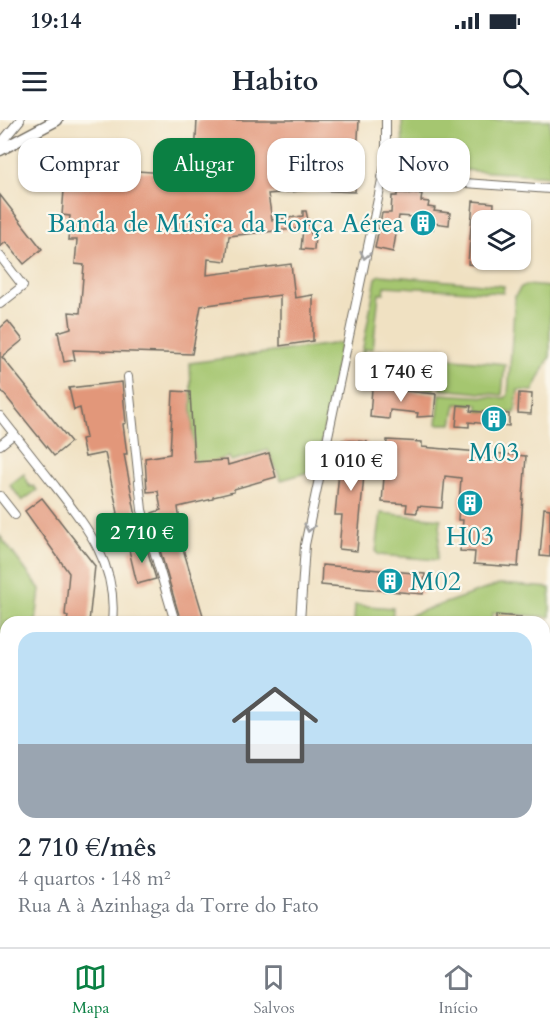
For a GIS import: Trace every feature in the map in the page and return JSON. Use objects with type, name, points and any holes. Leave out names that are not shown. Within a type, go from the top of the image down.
[{"type":"street","points":[[0,144],[20,120]]},
{"type":"street","points":[[386,120],[386,138]]},
{"type":"street","points":[[0,150],[53,121]]},
{"type":"street","points":[[470,183],[550,189]]},
{"type":"street","points":[[300,616],[305,545],[378,192]]},
{"type":"street","points":[[0,256],[23,286],[0,304]]},
{"type":"street","points":[[128,377],[142,510],[173,616]]},
{"type":"street","points":[[0,416],[97,542],[111,585],[112,616]]},
{"type":"street","points":[[0,445],[14,434]]},
{"type":"street","points":[[0,496],[15,515]]},
{"type":"green space","points":[[402,120],[550,120],[550,176],[470,170],[470,138],[402,138]]},
{"type":"green space","points":[[380,275],[504,286],[503,293],[385,286],[384,293],[379,293],[373,349],[365,349],[360,390],[355,390],[376,278]]},
{"type":"green space","points":[[526,285],[550,287],[550,356],[533,391],[518,390],[515,413],[478,411],[478,404],[456,404],[452,424],[437,424],[440,394],[505,398],[508,395],[515,296],[521,287]]},
{"type":"green space","points":[[341,343],[331,392],[328,395],[328,409],[316,470],[281,480],[268,450],[231,461],[229,457],[211,462],[194,462],[190,363]]},
{"type":"green space","points":[[377,351],[437,357],[434,389],[374,383]]},
{"type":"green space","points":[[444,358],[505,364],[502,395],[441,389]]},
{"type":"green space","points":[[24,474],[30,487],[33,486],[37,490],[22,501],[10,485]]},
{"type":"green space","points":[[381,513],[441,519],[437,560],[379,555],[376,552]]},
{"type":"green space","points":[[0,536],[40,589],[37,616],[0,616]]},
{"type":"green space","points":[[500,584],[550,588],[550,616],[493,613],[492,616],[408,616]]},
{"type":"green space","points":[[355,605],[393,608],[392,616],[354,616]]},
{"type":"building","points":[[197,120],[359,120],[358,138],[267,138],[267,192],[290,192],[268,194],[272,220],[303,216],[303,211],[306,211],[311,234],[315,234],[314,250],[301,249],[303,228],[229,236],[226,261],[208,259],[207,275],[291,264],[295,298],[313,295],[313,341],[280,346],[280,295],[201,306],[192,354],[73,350],[75,360],[64,362],[58,332],[71,328],[69,312],[80,313],[84,265],[75,264],[77,240],[68,240],[70,216],[62,215],[64,192],[141,192],[141,171],[153,172],[153,192],[255,192],[255,138],[196,138]]},
{"type":"building","name":"Banda de Música da Força Aérea","points":[[397,193],[422,194],[421,201],[429,202],[428,207],[435,208],[434,211],[450,213],[449,225],[434,223],[433,229],[413,228],[413,217],[399,216],[393,252],[375,248],[382,213],[391,213],[392,196],[397,196]]},
{"type":"building","points":[[0,195],[42,249],[24,264],[6,242],[0,247]]},
{"type":"building","points":[[473,201],[494,203],[494,210],[472,210]]},
{"type":"building","points":[[471,226],[471,264],[468,264]]},
{"type":"building","points":[[8,321],[23,340],[2,357],[71,442],[54,456],[0,389],[0,328]]},
{"type":"building","points":[[122,382],[126,423],[123,424],[127,454],[124,454],[138,527],[119,531],[116,514],[118,513],[105,453],[85,457],[81,439],[86,438],[80,408],[74,410],[69,388]]},
{"type":"building","points":[[372,388],[436,394],[434,416],[417,417],[418,413],[390,410],[389,419],[370,417]]},
{"type":"building","points":[[173,391],[190,392],[194,462],[227,460],[228,465],[269,453],[276,477],[234,489],[234,492],[213,497],[213,499],[178,507],[184,552],[203,616],[179,616],[150,516],[161,510],[158,491],[147,492],[145,458],[170,454]]},
{"type":"building","points":[[519,393],[532,394],[531,414],[518,413]]},
{"type":"building","points":[[458,405],[471,406],[470,411],[509,414],[509,426],[469,422],[469,427],[456,426]]},
{"type":"building","points":[[342,440],[367,442],[357,551],[339,549],[342,515],[335,515]]},
{"type":"building","points":[[387,440],[422,442],[422,447],[526,456],[518,567],[474,564],[475,552],[460,551],[463,520],[458,520],[461,478],[445,476],[442,508],[418,506],[417,513],[406,512],[407,504],[382,502]]},
{"type":"building","points":[[42,498],[95,566],[90,616],[65,615],[69,573],[25,511]]},
{"type":"building","points":[[544,508],[550,509],[550,557],[540,556]]},
{"type":"building","points":[[141,540],[142,546],[146,546],[156,579],[137,584],[129,550],[138,547]]},
{"type":"building","name":"M02","points":[[322,565],[425,574],[423,594],[321,585]]},
{"type":"place","name":"Banda de Música da Força Aérea","points":[[423,223]]},
{"type":"place","name":"M03","points":[[494,419]]},
{"type":"place","name":"H03","points":[[470,503]]},
{"type":"place","name":"M02","points":[[390,581]]}]
